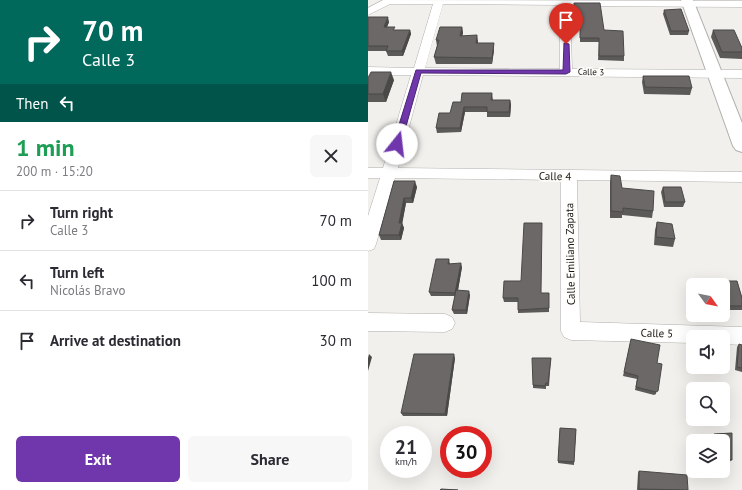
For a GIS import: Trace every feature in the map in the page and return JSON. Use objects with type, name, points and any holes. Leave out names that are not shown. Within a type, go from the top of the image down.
[{"type":"main road","points":[[688,2],[742,146]]},
{"type":"street","points":[[368,12],[389,0],[688,2],[742,4]]},
{"type":"street","points":[[368,244],[439,1]]},
{"type":"street","points":[[565,1],[566,72]]},
{"type":"street","name":"Calle 3","points":[[368,71],[742,74]]},
{"type":"street","name":"Calle 4","points":[[368,173],[742,177]]},
{"type":"street","name":"Calle Emiliano Zapata","points":[[569,176],[571,331]]},
{"type":"street","points":[[368,322],[445,323]]},
{"type":"street","name":"Calle 5","points":[[571,331],[742,336]]},
{"type":"building","points":[[574,3],[600,3],[604,30],[623,31],[624,56],[599,56],[599,38],[580,38],[580,11],[574,11]]},
{"type":"building","points":[[681,9],[689,31],[671,31],[664,10]]},
{"type":"building","points":[[368,17],[388,17],[384,27],[395,27],[393,30],[410,30],[402,51],[386,51],[388,46],[368,46]]},
{"type":"building","points":[[440,27],[462,27],[460,36],[477,35],[476,43],[494,43],[492,58],[434,57],[439,40],[436,40]]},
{"type":"building","points":[[713,30],[734,30],[742,48],[742,52],[722,52]]},
{"type":"building","points":[[371,72],[391,72],[383,94],[368,94],[368,78]]},
{"type":"building","points":[[643,76],[689,76],[692,88],[645,87]]},
{"type":"building","points":[[462,93],[492,93],[491,100],[510,100],[509,112],[487,112],[487,107],[464,107],[460,128],[436,128],[439,113],[450,113],[453,102],[461,102]]},
{"type":"building","points":[[611,175],[620,176],[622,188],[654,191],[653,211],[623,208],[623,212],[611,211]]},
{"type":"building","points":[[394,181],[415,181],[411,198],[404,198],[399,223],[402,223],[399,235],[379,235]]},
{"type":"building","points":[[663,187],[681,187],[685,202],[665,202]]},
{"type":"building","points":[[657,222],[672,224],[675,239],[656,237]]},
{"type":"building","points":[[524,223],[542,223],[541,293],[549,293],[549,308],[518,310],[518,298],[503,298],[504,281],[521,281]]},
{"type":"building","points":[[436,259],[449,259],[448,264],[461,263],[455,293],[429,292]]},
{"type":"building","points":[[730,281],[737,281],[742,298],[742,306],[730,306]]},
{"type":"building","points":[[456,290],[469,291],[466,310],[452,310]]},
{"type":"building","points":[[631,339],[660,345],[657,363],[662,364],[658,391],[656,392],[636,387],[638,376],[624,372]]},
{"type":"building","points":[[739,344],[742,345],[742,368],[737,367]]},
{"type":"building","points":[[414,354],[454,354],[445,414],[401,413]]},
{"type":"building","points":[[532,358],[551,358],[548,383],[546,383],[545,386],[533,385]]},
{"type":"building","points":[[560,428],[576,429],[574,462],[558,461]]},
{"type":"building","points":[[732,433],[732,460],[730,460],[730,434],[714,434]]},
{"type":"building","points":[[639,471],[686,475],[687,478],[688,490],[639,489]]},
{"type":"route","points":[[397,144],[418,71],[566,72],[566,44]]}]
